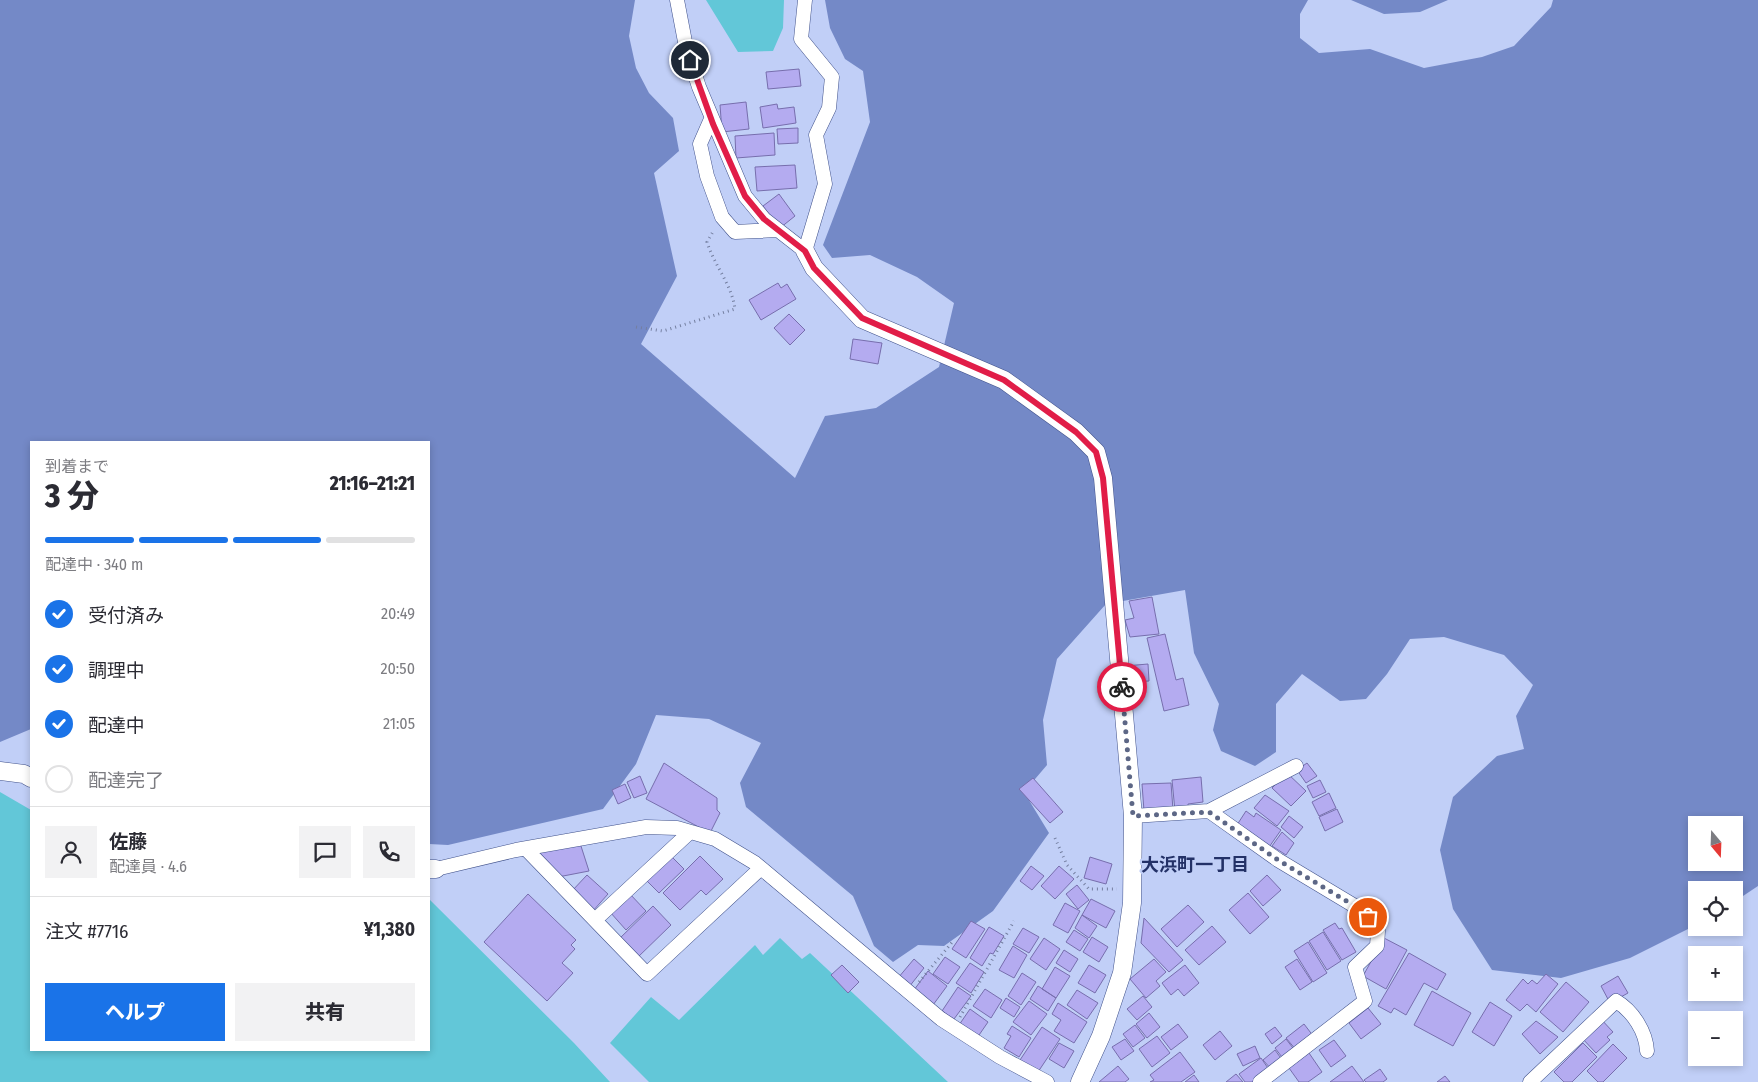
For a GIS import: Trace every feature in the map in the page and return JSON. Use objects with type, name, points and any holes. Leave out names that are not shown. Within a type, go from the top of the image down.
[{"type":"street","points":[[677,0],[686,47],[711,118],[745,196],[764,219],[805,251],[814,268],[862,318],[1004,380],[1076,432],[1096,452],[1103,478],[1133,816],[1132,889],[1122,973],[1101,1036],[1080,1082]]},
{"type":"street","points":[[805,0],[801,38],[832,77],[829,108],[816,135],[825,184],[805,251]]},
{"type":"street","points":[[711,118],[700,144],[707,176],[722,217],[735,232],[777,230]]},
{"type":"street","points":[[1133,816],[1209,812],[1296,766]]},
{"type":"street","points":[[0,771],[24,774],[30,777]]},
{"type":"street","points":[[1209,812],[1278,860],[1358,908],[1368,917],[1378,931],[1377,946],[1355,967],[1365,1000],[1260,1082]]},
{"type":"street","points":[[433,869],[526,849],[646,827],[677,828],[715,839],[761,868],[910,993],[954,1027],[1000,1058],[1047,1082]]},
{"type":"street","points":[[595,920],[690,832]]},
{"type":"street","points":[[526,849],[647,974],[761,868]]},
{"type":"street","points":[[1530,1082],[1616,1001],[1625,1006],[1646,1037],[1647,1051]]},
{"type":"path","points":[[636,328],[663,331],[735,308],[733,295],[713,260],[707,242],[722,217]]},
{"type":"path","points":[[1055,838],[1067,865],[1089,889],[1132,889]]},
{"type":"path","points":[[954,1027],[1014,922]]},
{"type":"path","points":[[910,993],[954,940]]},
{"type":"shaded area","points":[[0,0],[635,0],[629,36],[636,68],[649,93],[673,118],[679,151],[654,173],[677,276],[641,344],[795,478],[825,416],[876,408],[939,367],[954,303],[917,277],[870,255],[832,258],[823,245],[870,122],[863,71],[845,59],[830,28],[825,0],[1308,0],[1300,14],[1300,38],[1319,53],[1370,49],[1424,68],[1482,57],[1514,46],[1551,7],[1553,0],[1758,0],[1758,886],[1743,896],[1743,881],[1688,881],[1688,929],[1630,958],[1561,978],[1492,970],[1453,909],[1440,850],[1453,797],[1497,756],[1524,749],[1516,716],[1533,685],[1504,655],[1444,637],[1410,639],[1387,674],[1366,699],[1340,701],[1302,674],[1276,704],[1276,752],[1255,766],[1221,751],[1213,730],[1219,704],[1194,653],[1185,590],[1106,604],[1057,659],[1043,720],[1047,765],[1024,792],[1049,833],[993,911],[944,946],[918,945],[893,962],[874,946],[853,896],[746,807],[740,783],[761,743],[709,719],[656,715],[636,764],[603,809],[448,845],[430,844],[430,441],[30,441],[30,729],[0,742]]},
{"type":"shaded area","points":[[706,0],[784,0],[783,28],[773,51],[738,52]]},
{"type":"shaded area","points":[[1351,0],[1448,0],[1420,12],[1384,14]]},
{"type":"shaded area","points":[[0,792],[30,809],[30,1051],[430,1051],[430,900],[574,1043],[610,1082],[0,1082]]},
{"type":"shaded area","points":[[780,938],[802,959],[810,953],[948,1082],[649,1082],[610,1043],[651,997],[679,1020],[755,945],[763,955]]},
{"type":"building","points":[[799,69],[801,86],[768,89],[766,72]]},
{"type":"building","points":[[746,102],[749,129],[722,132],[720,105]]},
{"type":"building","points":[[777,104],[778,109],[794,107],[796,123],[763,128],[760,107]]},
{"type":"building","points":[[798,128],[798,143],[778,144],[777,129]]},
{"type":"building","points":[[774,133],[775,155],[736,158],[735,136]]},
{"type":"building","points":[[795,165],[797,188],[757,191],[755,167]]},
{"type":"building","points":[[779,194],[795,216],[780,228],[763,206]]},
{"type":"building","points":[[778,283],[781,288],[787,284],[796,299],[761,320],[749,300]]},
{"type":"building","points":[[789,314],[805,330],[790,345],[774,328]]},
{"type":"building","points":[[853,339],[882,343],[878,364],[850,359]]},
{"type":"building","points":[[1152,597],[1159,634],[1130,637],[1125,620],[1134,618],[1129,601]]},
{"type":"building","points":[[1165,634],[1176,680],[1183,678],[1189,705],[1164,711],[1147,638]]},
{"type":"building","points":[[1148,664],[1149,681],[1126,682],[1125,666]]},
{"type":"building","points":[[664,763],[717,798],[717,810],[720,813],[710,833],[646,799]]},
{"type":"building","points":[[1307,763],[1317,776],[1306,783],[1297,770]]},
{"type":"building","points":[[1287,773],[1306,791],[1291,806],[1272,788]]},
{"type":"building","points":[[640,776],[647,793],[634,798],[627,782]]},
{"type":"building","points":[[1201,777],[1203,802],[1188,804],[1188,810],[1175,811],[1172,780]]},
{"type":"building","points":[[1033,778],[1063,812],[1050,823],[1019,789]]},
{"type":"building","points":[[1320,780],[1326,792],[1313,798],[1307,786]]},
{"type":"building","points":[[1171,783],[1173,810],[1144,811],[1142,784]]},
{"type":"building","points":[[625,784],[631,798],[618,804],[612,790]]},
{"type":"building","points":[[1329,793],[1336,808],[1319,816],[1312,802]]},
{"type":"building","points":[[1265,795],[1289,811],[1277,826],[1254,808]]},
{"type":"building","points":[[1337,809],[1343,822],[1325,831],[1319,817]]},
{"type":"building","points":[[1246,811],[1254,817],[1256,813],[1281,830],[1267,850],[1235,828]]},
{"type":"building","points":[[1289,816],[1303,827],[1294,838],[1281,827]]},
{"type":"building","points":[[1282,832],[1294,843],[1286,855],[1272,846]]},
{"type":"building","points":[[580,843],[589,871],[558,877],[538,852]]},
{"type":"building","points":[[670,855],[684,869],[659,893],[645,879]]},
{"type":"building","points":[[700,856],[723,879],[706,895],[701,890],[680,910],[663,893]]},
{"type":"building","points":[[1090,857],[1112,864],[1106,884],[1084,878]]},
{"type":"building","points":[[1031,866],[1044,876],[1032,890],[1020,881]]},
{"type":"building","points":[[1059,866],[1074,879],[1055,899],[1041,886]]},
{"type":"building","points":[[587,875],[608,894],[592,912],[571,892]]},
{"type":"building","points":[[1267,875],[1281,890],[1263,906],[1250,891]]},
{"type":"building","points":[[1077,885],[1089,900],[1078,909],[1066,894]]},
{"type":"building","points":[[629,893],[646,911],[626,930],[610,912]]},
{"type":"building","points":[[1248,893],[1269,917],[1250,934],[1229,910]]},
{"type":"building","points":[[528,894],[576,940],[571,945],[575,949],[562,963],[573,973],[547,1001],[484,942]]},
{"type":"building","points":[[1091,899],[1115,911],[1106,928],[1082,915]]},
{"type":"building","points":[[1065,903],[1080,911],[1068,933],[1053,925]]},
{"type":"building","points":[[1188,905],[1204,922],[1177,947],[1161,929]]},
{"type":"building","points":[[653,906],[671,925],[637,958],[619,939]]},
{"type":"building","points":[[1082,915],[1097,926],[1089,938],[1075,928]]},
{"type":"building","points":[[1144,918],[1183,960],[1169,972],[1141,943]]},
{"type":"building","points":[[971,921],[985,929],[966,958],[952,949]]},
{"type":"building","points":[[1335,923],[1339,929],[1342,928],[1356,952],[1342,960],[1323,930]]},
{"type":"building","points":[[1212,926],[1226,942],[1199,965],[1185,950]]},
{"type":"building","points":[[989,927],[1004,936],[993,954],[990,953],[982,966],[970,958]]},
{"type":"building","points":[[1023,928],[1039,937],[1029,953],[1013,944]]},
{"type":"building","points":[[1074,930],[1088,939],[1080,951],[1066,942]]},
{"type":"building","points":[[1323,932],[1341,961],[1327,970],[1309,941]]},
{"type":"building","points":[[1092,937],[1108,947],[1099,962],[1083,952]]},
{"type":"building","points":[[1044,938],[1060,949],[1046,970],[1030,959]]},
{"type":"building","points":[[1384,938],[1407,950],[1386,989],[1363,976]]},
{"type":"building","points":[[1308,942],[1327,973],[1313,982],[1294,951]]},
{"type":"building","points":[[1013,946],[1027,955],[1014,978],[999,970]]},
{"type":"building","points":[[1064,950],[1078,959],[1070,972],[1056,963]]},
{"type":"building","points":[[1409,953],[1446,974],[1437,990],[1424,983],[1406,1015],[1394,1008],[1391,1013],[1378,1006]]},
{"type":"building","points":[[945,957],[960,967],[948,984],[933,974]]},
{"type":"building","points":[[914,959],[924,968],[909,987],[898,978]]},
{"type":"building","points":[[1154,959],[1166,972],[1156,981],[1160,986],[1146,998],[1130,979]]},
{"type":"building","points":[[1297,959],[1312,982],[1300,990],[1285,967]]},
{"type":"building","points":[[970,963],[984,972],[971,993],[956,983]]},
{"type":"building","points":[[842,965],[859,982],[848,993],[831,975]]},
{"type":"building","points":[[1089,965],[1106,975],[1095,993],[1078,983]]},
{"type":"building","points":[[1185,965],[1199,983],[1184,996],[1178,989],[1171,995],[1162,983]]},
{"type":"building","points":[[1055,967],[1070,976],[1056,998],[1042,989]]},
{"type":"building","points":[[928,971],[947,986],[933,1005],[914,990]]},
{"type":"building","points":[[1022,973],[1036,982],[1021,1005],[1008,996]]},
{"type":"building","points":[[1546,974],[1558,984],[1536,1012],[1527,1004],[1520,1011],[1506,1000],[1523,979],[1528,984],[1532,980],[1537,984]]},
{"type":"building","points":[[1618,976],[1628,993],[1610,1003],[1601,986]]},
{"type":"building","points":[[1566,982],[1589,1002],[1563,1032],[1540,1012]]},
{"type":"building","points":[[1038,986],[1056,998],[1048,1011],[1030,999]]},
{"type":"building","points":[[958,987],[971,996],[954,1019],[942,1011]]},
{"type":"building","points":[[985,989],[1002,1000],[991,1018],[973,1006]]},
{"type":"building","points":[[1077,990],[1098,1003],[1087,1019],[1067,1005]]},
{"type":"building","points":[[1432,991],[1471,1013],[1453,1046],[1414,1025]]},
{"type":"building","points":[[1143,996],[1152,1007],[1137,1020],[1127,1009]]},
{"type":"building","points":[[1006,998],[1020,1007],[1014,1017],[1000,1008]]},
{"type":"building","points":[[1029,1001],[1047,1014],[1031,1035],[1013,1022]]},
{"type":"building","points":[[1490,1002],[1512,1016],[1494,1046],[1472,1032]]},
{"type":"building","points":[[1058,1003],[1087,1022],[1074,1043],[1054,1031],[1061,1020],[1052,1014]]},
{"type":"building","points":[[1368,1008],[1381,1024],[1361,1039],[1349,1023]]},
{"type":"building","points":[[970,1009],[988,1022],[977,1038],[959,1025]]},
{"type":"building","points":[[1149,1013],[1160,1027],[1147,1038],[1136,1024]]},
{"type":"building","points":[[1600,1018],[1613,1032],[1607,1037],[1610,1040],[1596,1053],[1581,1037]]},
{"type":"building","points":[[1536,1021],[1558,1037],[1540,1054],[1522,1034]]},
{"type":"building","points":[[1178,1024],[1188,1037],[1171,1050],[1161,1037]]},
{"type":"building","points":[[1304,1024],[1314,1037],[1297,1051],[1286,1038]]},
{"type":"building","points":[[1135,1025],[1145,1038],[1133,1047],[1123,1034]]},
{"type":"building","points":[[1012,1026],[1031,1038],[1019,1057],[1004,1048],[1011,1036],[1007,1034]]},
{"type":"building","points":[[1042,1027],[1060,1039],[1038,1072],[1020,1060]]},
{"type":"building","points":[[1275,1027],[1282,1036],[1272,1044],[1265,1034]]},
{"type":"building","points":[[1220,1031],[1232,1046],[1215,1060],[1203,1045]]},
{"type":"building","points":[[1157,1036],[1170,1053],[1152,1067],[1139,1049]]},
{"type":"building","points":[[1125,1039],[1134,1051],[1121,1060],[1112,1047]]},
{"type":"building","points":[[1286,1039],[1296,1052],[1285,1061],[1275,1048]]},
{"type":"building","points":[[1334,1040],[1346,1056],[1331,1067],[1319,1050]]},
{"type":"building","points":[[1059,1043],[1074,1051],[1064,1068],[1049,1059]]},
{"type":"building","points":[[1583,1043],[1597,1057],[1572,1082],[1564,1082],[1554,1072]]},
{"type":"building","points":[[1613,1044],[1627,1058],[1603,1082],[1598,1082],[1587,1071]]},
{"type":"building","points":[[1255,1046],[1260,1058],[1243,1066],[1237,1054]]},
{"type":"building","points":[[1275,1050],[1283,1061],[1272,1070],[1263,1060]]},
{"type":"building","points":[[1180,1052],[1195,1072],[1181,1082],[1150,1082],[1154,1080],[1150,1075]]},
{"type":"building","points":[[1309,1053],[1322,1072],[1308,1082],[1299,1082],[1289,1068]]},
{"type":"building","points":[[1261,1058],[1270,1071],[1255,1082],[1245,1082],[1239,1074]]},
{"type":"building","points":[[1118,1066],[1129,1079],[1125,1082],[1099,1082]]},
{"type":"building","points":[[1352,1066],[1364,1082],[1330,1082]]},
{"type":"building","points":[[1380,1069],[1387,1079],[1383,1082],[1366,1082],[1364,1080]]},
{"type":"building","points":[[1236,1074],[1243,1082],[1226,1082]]},
{"type":"building","points":[[1194,1075],[1199,1082],[1185,1082]]},
{"type":"building","points":[[1445,1076],[1450,1082],[1437,1082]]},
{"type":"way so far","points":[[1122,687],[1133,816],[1209,812],[1278,860],[1358,908],[1368,917]]},
{"type":"district","name":"大浜町一丁目","points":[[1195,865]]},
{"type":"route","points":[[690,60],[713,124],[745,196],[764,219],[805,251],[814,268],[848,305],[862,318],[1004,380],[1076,432],[1096,452],[1103,478],[1122,687]]}]
